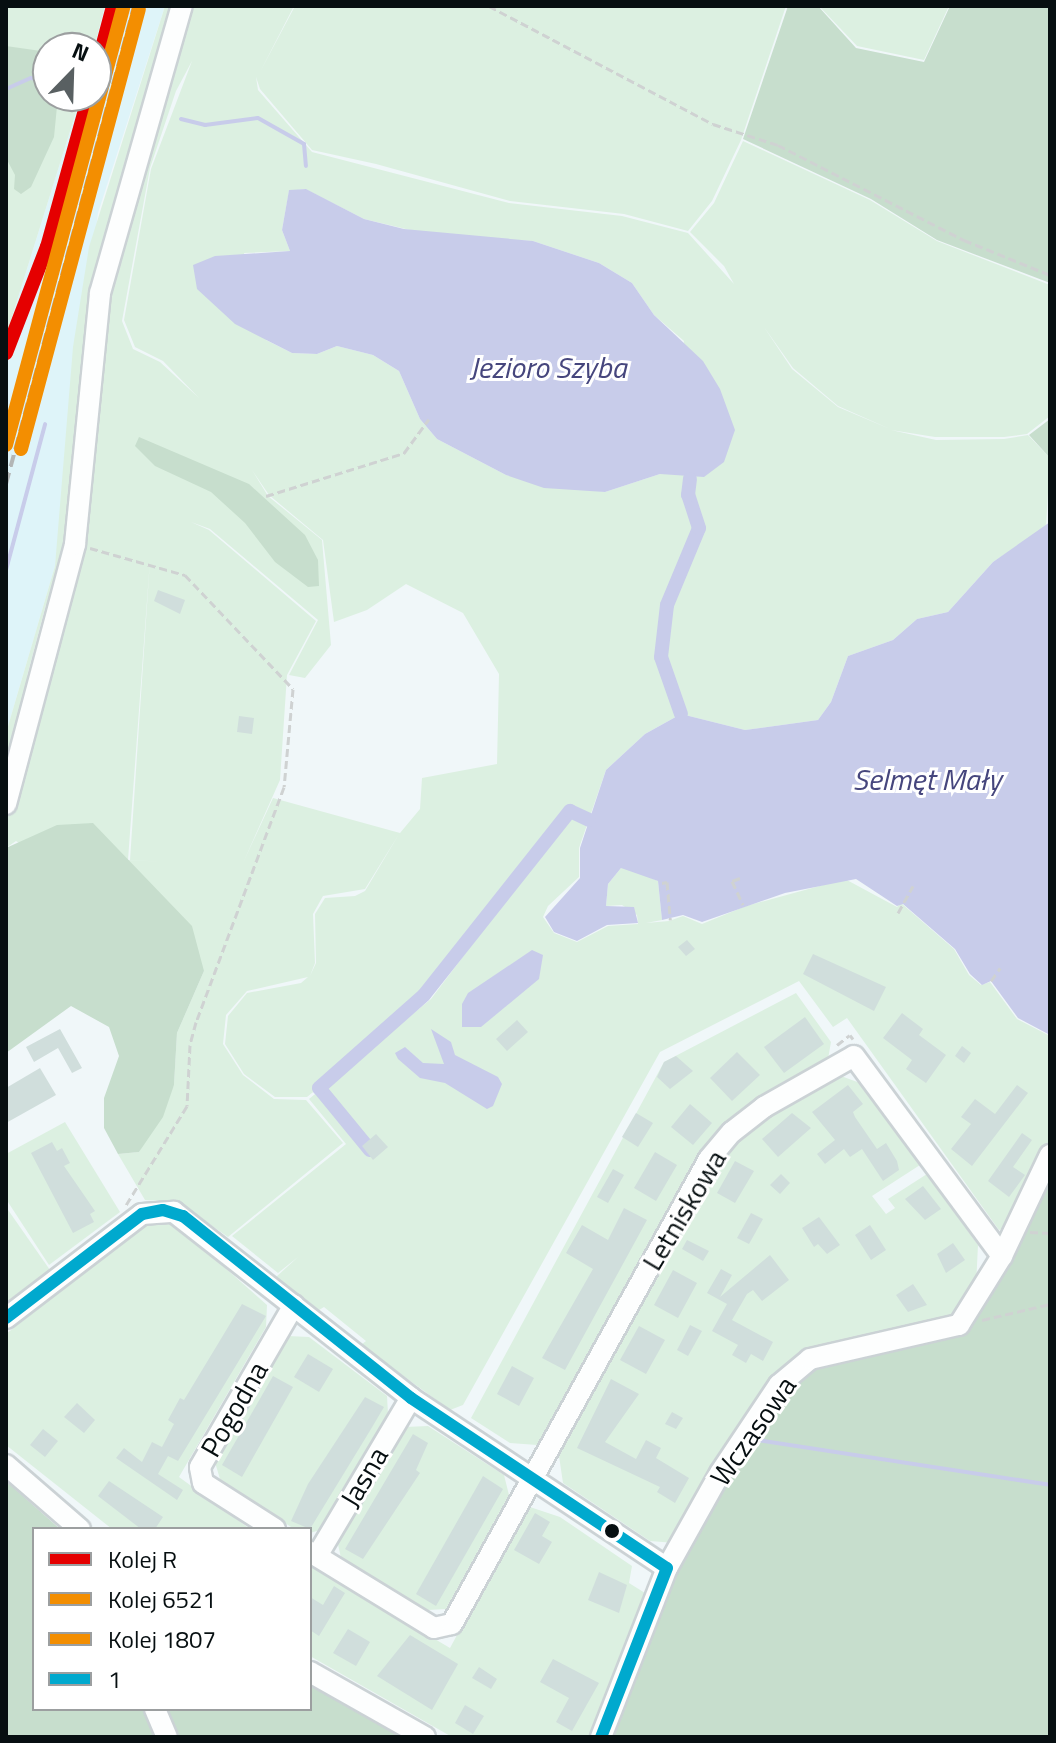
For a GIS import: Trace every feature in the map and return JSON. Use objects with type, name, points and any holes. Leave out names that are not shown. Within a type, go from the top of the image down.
[{"type":"street","points":[[6,804],[75,544],[100,293],[182,6]]},
{"type":"street","name":"Letniskowa","points":[[314,1554],[443,1630],[452,1624],[709,1159],[732,1132],[764,1107],[854,1056],[1002,1256]]},
{"type":"street","points":[[959,1325],[1002,1256],[1050,1155]]},
{"type":"street","points":[[6,1318],[131,1221],[163,1210],[183,1216],[411,1398],[667,1568]]},
{"type":"street","name":"Pogodna","points":[[272,1527],[200,1476],[294,1305]]},
{"type":"street","name":"Wczasowa","points":[[601,1737],[667,1568],[747,1430],[791,1372],[823,1356],[959,1325]]},
{"type":"street","name":"Jasna","points":[[314,1554],[411,1398]]},
{"type":"street","points":[[6,1465],[78,1527]]},
{"type":"street","points":[[312,1673],[425,1737]]},
{"type":"street","points":[[156,1711],[167,1737]]},
{"type":"path","points":[[489,6],[713,124],[778,145],[964,240],[1050,275]]},
{"type":"path","points":[[266,496],[404,453],[429,419]]},
{"type":"path","points":[[75,544],[185,575],[293,689],[284,787],[196,1022],[187,1106],[124,1208]]},
{"type":"path","points":[[740,878],[732,881],[743,905]]},
{"type":"path","points":[[662,883],[667,882],[670,920]]},
{"type":"path","points":[[898,913],[913,886]]},
{"type":"path","points":[[991,981],[1000,968]]},
{"type":"path","points":[[833,1047],[850,1035],[860,1048]]},
{"type":"path","points":[[959,1325],[1050,1304]]},
{"type":"shaded area","points":[[105,6],[165,6],[98,213],[55,566],[6,733],[6,336],[76,112],[112,112],[112,32],[98,32]]},
{"type":"green space","points":[[6,6],[105,6],[98,32],[32,32],[32,112],[76,112],[6,336]]},
{"type":"green space","points":[[165,6],[175,6],[97,277],[82,369],[73,507],[55,599],[46,605],[27,676],[32,684],[6,781],[6,733],[55,566],[73,347],[89,247]]},
{"type":"green space","points":[[190,6],[294,6],[260,72],[295,6],[786,6],[741,140],[712,201],[688,231],[624,214],[510,201],[376,164],[312,150],[260,89],[256,77],[258,90],[312,152],[509,203],[622,216],[688,233],[734,284],[724,266],[690,232],[714,203],[743,141],[870,200],[937,241],[1050,285],[1050,416],[1027,434],[1004,437],[935,437],[891,430],[936,440],[1004,439],[1028,435],[1050,458],[1046,527],[993,562],[948,612],[917,619],[893,640],[848,656],[831,702],[818,720],[745,730],[681,714],[645,734],[606,770],[579,848],[579,877],[548,906],[543,917],[554,933],[577,942],[608,926],[638,924],[637,915],[622,905],[606,906],[608,884],[621,868],[629,868],[658,881],[662,920],[646,923],[669,921],[683,916],[702,924],[746,906],[845,879],[897,907],[901,903],[954,949],[969,975],[981,985],[990,982],[1017,1019],[1050,1036],[1050,1141],[1010,1226],[999,1230],[847,1018],[833,1027],[799,981],[660,1052],[463,1405],[450,1410],[361,1345],[366,1341],[324,1307],[319,1310],[276,1277],[298,1257],[278,1273],[232,1236],[346,1144],[309,1099],[431,999],[477,938],[429,998],[307,1097],[275,1097],[244,1074],[225,1044],[228,1016],[247,993],[301,983],[308,977],[247,991],[226,1015],[223,1044],[243,1075],[274,1099],[306,1100],[343,1143],[228,1237],[178,1202],[145,1200],[118,1154],[139,1152],[174,1085],[177,1033],[204,971],[16,841],[6,848],[6,824],[72,596],[101,324]],"holes":[[[192,61],[151,169],[124,320],[135,347],[163,361],[199,398],[160,362],[133,349],[122,321],[150,168],[176,91]],[[305,189],[364,219],[435,236],[533,241],[599,263],[632,283],[654,315],[684,341],[660,474],[605,492],[506,475],[437,439],[420,419],[399,371],[373,355],[337,346],[317,354],[292,353],[266,340],[244,253],[290,251],[282,230],[289,191]],[[764,327],[793,368],[838,406],[890,429],[838,407],[792,369]],[[252,470],[269,495],[323,540],[334,622],[367,610],[406,584],[463,613],[499,674],[497,764],[422,778],[420,809],[400,833],[273,798],[243,863],[280,780],[287,675],[316,621],[209,530],[191,522],[210,529],[318,620],[289,675],[305,678],[331,645],[322,540],[268,496]],[[150,560],[130,860],[167,862],[128,860]],[[399,834],[365,891],[355,896],[325,898],[315,914],[316,963],[310,976],[315,963],[313,914],[323,896],[365,889]]]},
{"type":"green space","points":[[788,6],[818,6],[856,48],[924,62],[950,6],[1050,6],[1050,283],[937,240],[871,199],[743,139]]},
{"type":"green space","points":[[819,6],[949,6],[924,60],[857,46]]},
{"type":"green space","points":[[6,46],[32,50],[32,112],[56,112],[54,137],[31,187],[21,194],[14,189],[15,175],[6,158]]},
{"type":"green space","points":[[1050,419],[1050,458],[1029,435]]},
{"type":"green space","points":[[139,437],[249,484],[305,535],[318,560],[319,586],[308,587],[275,562],[245,523],[211,492],[155,466],[135,446]]},
{"type":"green space","points":[[93,823],[192,926],[204,971],[177,1033],[174,1085],[163,1117],[139,1152],[118,1154],[104,1128],[104,1098],[119,1056],[109,1027],[71,1006],[6,1053],[6,848],[57,825]]},
{"type":"green space","points":[[796,993],[831,1042],[828,1059],[755,1100],[708,1144],[537,1445],[510,1443],[471,1418],[664,1062]]},
{"type":"green space","points":[[841,1076],[860,1083],[920,1165],[872,1196],[886,1214],[895,1208],[888,1199],[927,1174],[978,1245],[976,1286],[954,1321],[807,1350],[675,1543],[650,1541],[563,1483],[559,1456],[727,1150],[765,1117]]},
{"type":"green space","points":[[65,1122],[120,1212],[49,1265],[6,1199],[6,1154]]},
{"type":"green space","points":[[1050,1170],[1050,1737],[610,1737],[670,1581],[725,1475],[788,1384],[810,1368],[967,1330]]},
{"type":"green space","points":[[6,1207],[50,1270],[6,1302]]},
{"type":"green space","points":[[163,1221],[180,1228],[267,1305],[266,1327],[179,1477],[247,1527],[109,1527],[6,1445],[6,1334],[144,1226]]},
{"type":"green space","points":[[288,1336],[309,1337],[387,1396],[388,1414],[320,1530],[312,1532],[312,1527],[291,1527],[220,1479],[214,1459]]},
{"type":"green space","points":[[428,1426],[504,1475],[509,1495],[446,1609],[428,1610],[341,1558],[337,1540],[405,1427]]},
{"type":"green space","points":[[6,1481],[58,1527],[32,1527],[32,1711],[312,1711],[312,1686],[405,1737],[6,1737]]},
{"type":"green space","points":[[527,1506],[560,1517],[632,1566],[629,1583],[645,1593],[594,1737],[452,1737],[312,1657],[312,1566],[450,1648]]},
{"type":"water","name":"Jezioro Szyba","points":[[306,189],[364,219],[404,229],[533,241],[599,263],[632,283],[654,315],[703,361],[720,389],[735,430],[724,462],[704,477],[660,474],[605,492],[544,488],[506,475],[437,439],[420,419],[399,371],[373,355],[337,346],[317,354],[292,353],[235,324],[197,289],[193,265],[215,256],[290,251],[282,230],[289,190]]},
{"type":"water","name":"Selmęt Mały","points":[[1050,522],[1050,1035],[1018,1018],[991,981],[982,985],[970,974],[955,949],[903,904],[897,906],[856,879],[785,893],[702,922],[683,915],[662,920],[658,881],[621,868],[608,884],[606,906],[634,907],[638,923],[607,925],[577,941],[554,932],[545,917],[580,878],[580,848],[606,770],[645,734],[681,714],[745,730],[818,720],[831,702],[848,656],[893,640],[917,619],[948,612],[993,562]]},
{"type":"water","points":[[532,950],[543,955],[539,979],[481,1027],[462,1027],[462,1004],[468,993]]},
{"type":"water","points":[[431,1029],[451,1042],[455,1055],[498,1077],[502,1084],[493,1106],[487,1109],[445,1083],[420,1078],[398,1059],[395,1053],[405,1047],[423,1063],[444,1064]]},
{"type":"building","points":[[158,590],[185,600],[180,614],[154,601]]},
{"type":"building","points":[[239,716],[254,718],[252,734],[237,732]]},
{"type":"building","points":[[687,940],[695,949],[686,956],[678,947]]},
{"type":"building","points":[[813,954],[886,987],[874,1011],[803,974]]},
{"type":"building","points":[[902,1013],[923,1029],[919,1035],[946,1055],[926,1083],[906,1069],[912,1060],[883,1038]]},
{"type":"building","points":[[805,1017],[824,1044],[784,1073],[764,1047]]},
{"type":"building","points":[[517,1020],[528,1032],[507,1051],[496,1039]]},
{"type":"building","points":[[60,1029],[82,1068],[72,1073],[58,1048],[34,1062],[26,1047]]},
{"type":"building","points":[[962,1046],[971,1053],[964,1063],[955,1056]]},
{"type":"building","points":[[737,1052],[760,1075],[732,1101],[710,1078]]},
{"type":"building","points":[[676,1056],[693,1071],[670,1089],[657,1077],[664,1062]]},
{"type":"building","points":[[40,1068],[56,1095],[6,1123],[6,1088]]},
{"type":"building","points":[[848,1085],[863,1104],[853,1112],[855,1117],[877,1149],[886,1143],[897,1161],[899,1170],[883,1181],[862,1149],[850,1157],[844,1149],[825,1164],[817,1154],[835,1140],[812,1112]]},
{"type":"building","points":[[1017,1085],[1028,1093],[972,1166],[951,1149],[971,1124],[961,1117],[975,1099],[995,1114]]},
{"type":"building","points":[[690,1104],[712,1123],[693,1145],[671,1127]]},
{"type":"building","points":[[636,1113],[653,1123],[638,1147],[622,1137]]},
{"type":"building","points":[[792,1113],[811,1128],[778,1157],[762,1139]]},
{"type":"building","points":[[1022,1133],[1032,1140],[1013,1167],[1025,1175],[1009,1197],[988,1181]]},
{"type":"building","points":[[376,1134],[388,1147],[373,1160],[362,1146]]},
{"type":"building","points":[[52,1142],[57,1151],[62,1148],[70,1163],[64,1166],[95,1211],[90,1214],[94,1222],[73,1233],[31,1153]]},
{"type":"building","points":[[655,1152],[677,1165],[656,1201],[634,1188]]},
{"type":"building","points":[[735,1161],[754,1171],[735,1203],[717,1193]]},
{"type":"building","points":[[613,1169],[624,1175],[608,1203],[597,1197]]},
{"type":"building","points":[[781,1174],[790,1183],[780,1194],[770,1185]]},
{"type":"building","points":[[923,1186],[941,1209],[925,1220],[905,1199]]},
{"type":"building","points":[[624,1208],[647,1220],[565,1370],[542,1358],[593,1269],[566,1253],[582,1225],[608,1240]]},
{"type":"building","points":[[751,1213],[763,1219],[749,1244],[737,1238]]},
{"type":"building","points":[[819,1217],[840,1245],[827,1254],[818,1244],[814,1247],[802,1228]]},
{"type":"building","points":[[870,1225],[886,1250],[871,1260],[855,1235]]},
{"type":"building","points":[[687,1240],[709,1251],[703,1261],[682,1249]]},
{"type":"building","points":[[953,1243],[965,1260],[946,1273],[937,1254]]},
{"type":"building","points":[[770,1255],[789,1280],[762,1301],[753,1290],[747,1294],[732,1320],[773,1342],[763,1361],[751,1354],[746,1363],[732,1355],[738,1345],[712,1331],[727,1304],[707,1293],[721,1269],[732,1275],[720,1297]]},
{"type":"building","points":[[673,1270],[697,1283],[678,1318],[654,1305]]},
{"type":"building","points":[[913,1284],[927,1305],[908,1312],[896,1295]]},
{"type":"building","points":[[242,1304],[266,1316],[178,1461],[168,1456],[158,1474],[183,1490],[177,1500],[116,1458],[124,1448],[142,1462],[152,1442],[162,1447],[174,1424],[168,1420],[180,1398],[184,1400]]},
{"type":"building","points":[[690,1325],[702,1331],[688,1356],[677,1350]]},
{"type":"building","points":[[639,1326],[665,1340],[646,1374],[620,1360]]},
{"type":"building","points":[[308,1354],[333,1369],[319,1392],[294,1377]]},
{"type":"building","points":[[512,1366],[534,1378],[519,1406],[497,1394]]},
{"type":"building","points":[[273,1376],[293,1387],[242,1477],[222,1465]]},
{"type":"building","points":[[611,1379],[639,1394],[605,1442],[636,1459],[646,1440],[661,1448],[656,1458],[689,1478],[675,1503],[657,1492],[660,1487],[577,1448]]},
{"type":"building","points":[[365,1397],[384,1407],[311,1527],[291,1521],[308,1484]]},
{"type":"building","points":[[77,1403],[95,1420],[84,1433],[64,1417]]},
{"type":"building","points":[[672,1412],[683,1418],[676,1429],[665,1424]]},
{"type":"building","points":[[43,1429],[58,1441],[45,1457],[30,1445]]},
{"type":"building","points":[[413,1434],[428,1443],[416,1470],[420,1473],[363,1559],[345,1549]]},
{"type":"building","points":[[483,1476],[503,1489],[436,1606],[416,1594]]},
{"type":"building","points":[[109,1481],[163,1517],[156,1527],[138,1527],[98,1496]]},
{"type":"building","points":[[535,1513],[550,1522],[542,1536],[552,1542],[539,1564],[514,1550]]},
{"type":"building","points":[[599,1572],[627,1585],[619,1613],[588,1600]]},
{"type":"building","points":[[334,1586],[345,1593],[319,1636],[312,1631],[312,1598],[323,1605]]},
{"type":"building","points":[[348,1629],[370,1642],[356,1666],[333,1653]]},
{"type":"building","points":[[410,1635],[458,1664],[432,1710],[377,1676]]},
{"type":"building","points":[[553,1659],[599,1683],[572,1731],[556,1722],[569,1698],[540,1682]]},
{"type":"building","points":[[479,1667],[497,1679],[491,1689],[472,1678]]},
{"type":"building","points":[[465,1705],[484,1716],[473,1734],[455,1723]]},
{"type":"waterway","points":[[6,89],[32,78]]},
{"type":"waterway","points":[[181,119],[205,125],[258,118],[304,144],[306,166]]},
{"type":"waterway","points":[[6,570],[45,424]]},
{"type":"waterway","points":[[681,714],[661,657],[667,605],[699,528],[688,495],[690,479]]},
{"type":"waterway","points":[[370,1150],[319,1088],[424,995],[570,811],[589,820]]},
{"type":"waterway","points":[[757,1440],[1050,1485]]},
{"type":"railway","points":[[6,484],[134,6]]},
{"type":"rail line","name":"R","points":[[106,32],[113,6]]},
{"type":"rail line","name":"6521","points":[[6,445],[124,6]]},
{"type":"rail line","name":"1807","points":[[21,449],[139,10]]},
{"type":"rail line","name":"R","points":[[6,353],[47,247],[85,112]]},
{"type":"transit line","name":"1","points":[[6,1318],[142,1214],[163,1210],[183,1216],[411,1398],[667,1568],[601,1737]]}]
